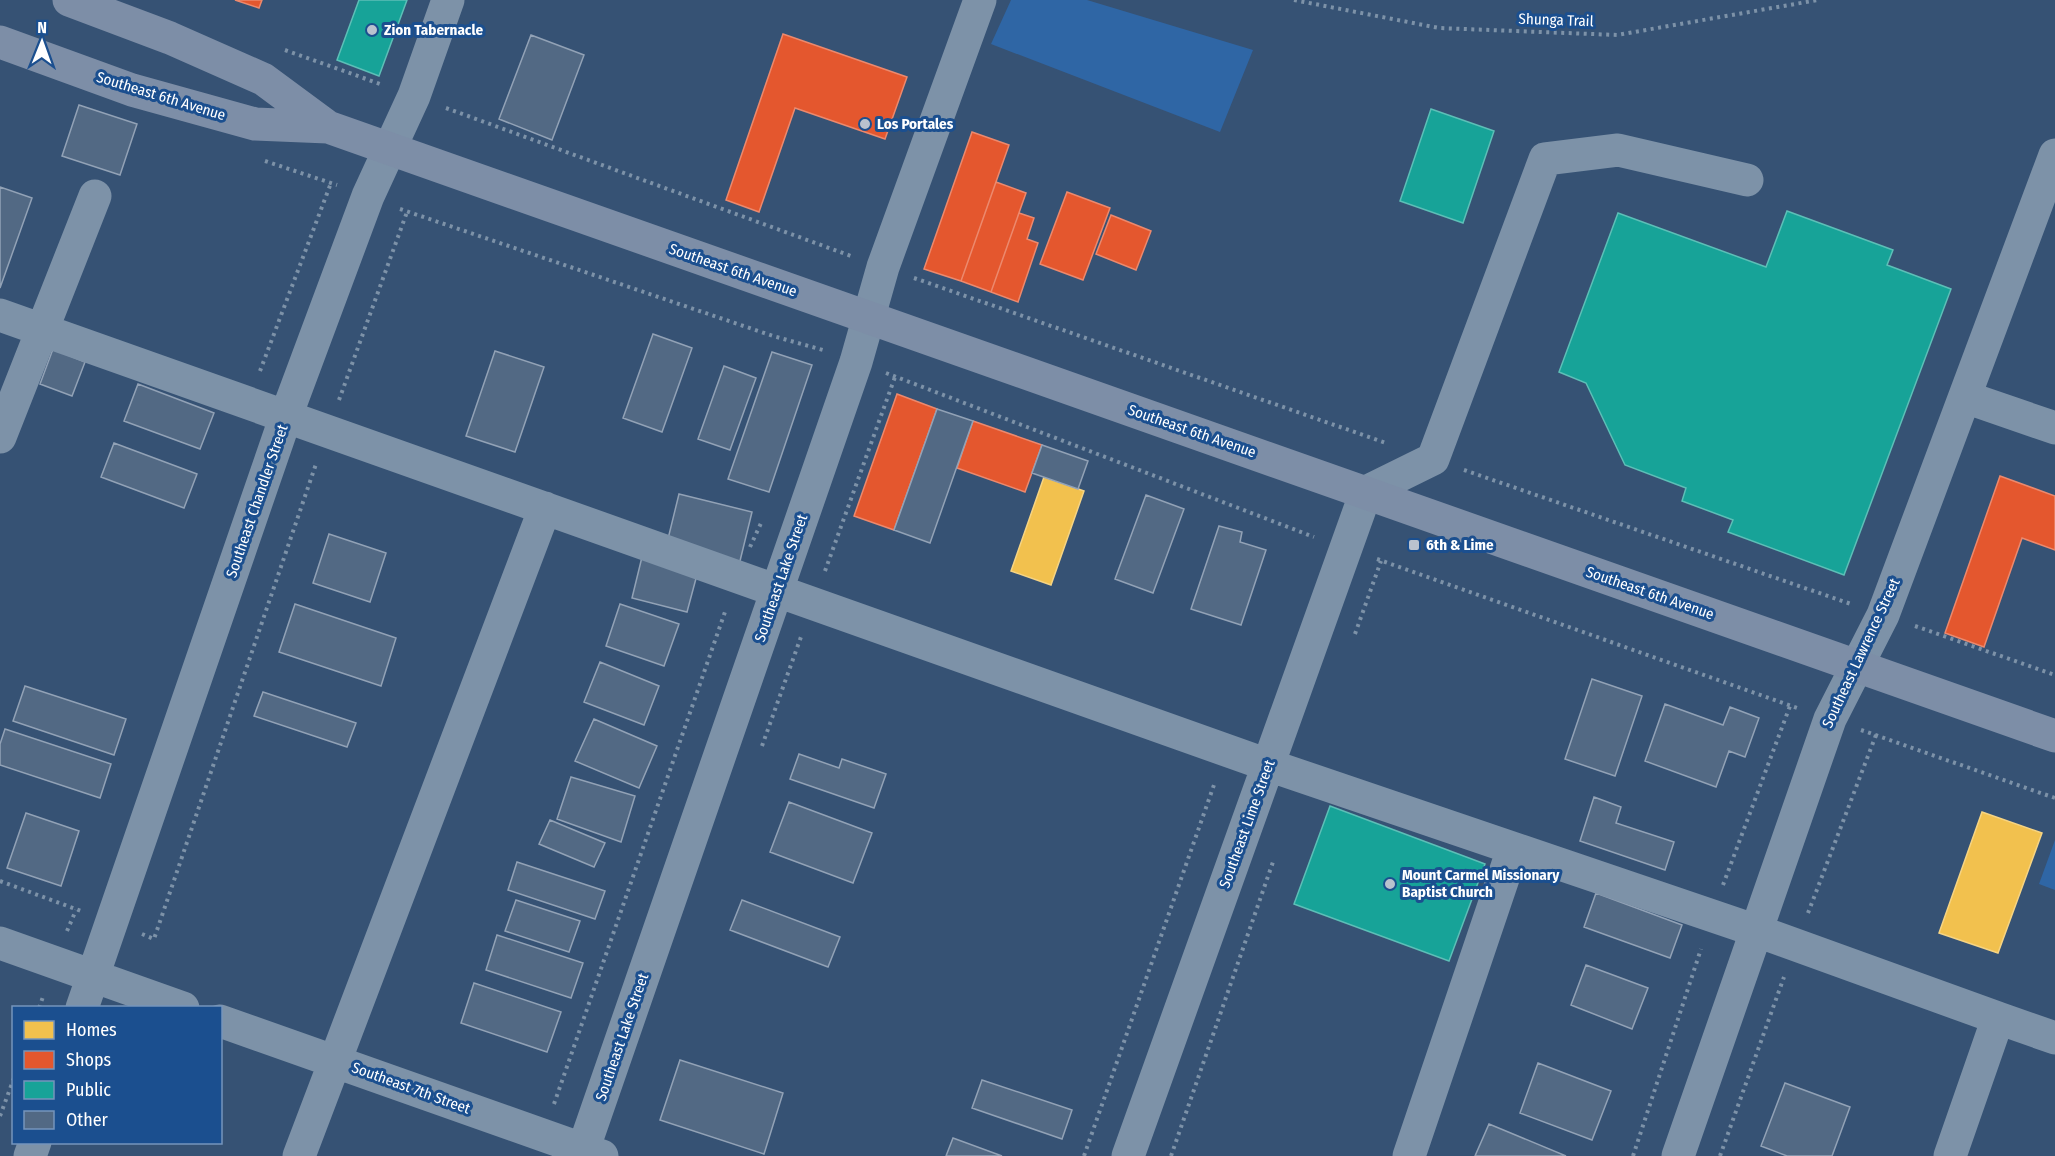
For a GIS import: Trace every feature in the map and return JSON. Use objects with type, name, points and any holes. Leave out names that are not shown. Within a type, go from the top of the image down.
[{"type":"main road","name":"Southeast 6th Avenue","points":[[69,0],[170,38],[263,79],[328,127]]},
{"type":"main road","name":"Southeast 6th Avenue","points":[[0,42],[132,90],[255,124],[328,127],[2055,736]]},
{"type":"street","name":"Southeast Chandler Street","points":[[83,1006],[286,416],[368,196],[414,96],[448,0]]},
{"type":"street","name":"Southeast Lake Street","points":[[589,1154],[777,589],[856,362],[883,267],[980,0]]},
{"type":"street","points":[[1366,492],[1433,459],[1545,159],[1618,150],[1747,180]]},
{"type":"street","name":"Southeast Lawrence Street","points":[[1678,1156],[1830,719],[1883,615],[2055,155]]},
{"type":"street","points":[[0,437],[95,196]]},
{"type":"street","points":[[0,315],[1268,765],[1757,931],[2055,1038]]},
{"type":"street","points":[[1965,397],[2055,428]]},
{"type":"street","name":"Southeast Lime Street","points":[[1128,1156],[1366,492]]},
{"type":"street","points":[[299,1156],[333,1061],[545,508]]},
{"type":"street","points":[[1409,1156],[1513,849]]},
{"type":"street","points":[[0,943],[177,1006]]},
{"type":"street","points":[[1950,1156],[1998,1018]]},
{"type":"street","name":"Southeast 7th Street","points":[[222,1022],[589,1154]]},
{"type":"path","name":"Shunga Trail","points":[[1294,0],[1438,28],[1617,35],[1818,0]]},
{"type":"path","points":[[280,48],[883,267],[2055,675]]},
{"type":"path","points":[[259,373],[331,183]]},
{"type":"path","points":[[407,212],[773,336],[825,351],[821,361]]},
{"type":"path","points":[[856,362],[1346,548],[2055,798]]},
{"type":"path","points":[[552,1110],[738,575],[766,510]]},
{"type":"path","points":[[1354,636],[1382,561]]},
{"type":"path","points":[[1084,1156],[1226,750]]},
{"type":"path","points":[[1171,1156],[1275,855]]},
{"type":"path","points":[[0,1116],[12,1083]]},
{"type":"shaded area","points":[[1011,0],[1087,0],[1253,50],[1220,132],[991,44]]},
{"type":"shaded area","points":[[2055,840],[2055,890],[2039,884]]},
{"type":"building: Homes","points":[[1044,477],[1084,491],[1051,585],[1011,571]]},
{"type":"building: Homes","points":[[1982,812],[2042,833],[1998,953],[1939,933]]},
{"type":"building: Shops","points":[[235,0],[262,0],[259,8]]},
{"type":"building: Shops","name":"Los Portales","points":[[783,34],[907,77],[885,139],[795,108],[759,212],[726,200]]},
{"type":"building: Shops","points":[[972,132],[1009,145],[961,281],[924,269]]},
{"type":"building: Shops","points":[[996,182],[1026,193],[991,292],[961,281]]},
{"type":"building: Shops","points":[[1067,192],[1110,208],[1083,280],[1040,264]]},
{"type":"building: Shops","points":[[1019,213],[1034,218],[1027,239],[1038,243],[1018,302],[991,292]]},
{"type":"building: Shops","points":[[1111,215],[1151,231],[1136,270],[1096,254]]},
{"type":"building: Shops","points":[[897,394],[937,409],[894,530],[854,516]]},
{"type":"building: Shops","points":[[973,421],[1042,445],[1025,492],[957,468]]},
{"type":"building: Shops","points":[[2000,476],[2055,496],[2055,550],[2022,538],[1984,647],[1945,633]]},
{"type":"building: Public","name":"Zion Tabernacle","points":[[359,0],[407,0],[379,76],[337,60]]},
{"type":"building: Public","points":[[1431,109],[1494,131],[1463,223],[1400,201]]},
{"type":"building: Public","points":[[1787,211],[1893,250],[1887,265],[1951,289],[1844,575],[1728,532],[1733,520],[1682,501],[1686,488],[1625,465],[1586,383],[1559,372],[1618,213],[1766,267]]},
{"type":"building: Public","name":"Mount Carmel Missionary Baptist Church","points":[[1330,806],[1485,864],[1449,961],[1294,904]]},
{"type":"building: Other","points":[[531,35],[584,55],[552,140],[499,119]]},
{"type":"building: Other","points":[[79,105],[137,124],[120,175],[62,156]]},
{"type":"building: Other","points":[[0,187],[32,198],[0,288]]},
{"type":"building: Other","points":[[653,334],[692,348],[662,432],[623,418]]},
{"type":"building: Other","points":[[53,349],[85,362],[72,396],[40,384]]},
{"type":"building: Other","points":[[495,351],[544,367],[515,452],[466,436]]},
{"type":"building: Other","points":[[772,352],[812,365],[769,492],[728,479]]},
{"type":"building: Other","points":[[724,366],[756,378],[730,450],[698,439]]},
{"type":"building: Other","points":[[138,384],[214,413],[200,449],[124,421]]},
{"type":"building: Other","points":[[937,409],[973,421],[930,543],[894,530]]},
{"type":"building: Other","points":[[114,443],[197,474],[184,508],[101,477]]},
{"type":"building: Other","points":[[1042,445],[1088,461],[1078,489],[1032,473]]},
{"type":"building: Other","points":[[679,494],[752,512],[739,565],[666,547]]},
{"type":"building: Other","points":[[1146,495],[1184,509],[1153,593],[1115,579]]},
{"type":"building: Other","points":[[1219,526],[1242,532],[1240,542],[1266,550],[1241,625],[1191,609]]},
{"type":"building: Other","points":[[329,534],[386,553],[370,602],[313,583]]},
{"type":"building: Other","points":[[642,557],[698,571],[687,612],[632,598]]},
{"type":"building: Other","points":[[295,604],[396,638],[381,686],[279,652]]},
{"type":"building: Other","points":[[620,604],[679,624],[664,666],[606,646]]},
{"type":"building: Other","points":[[600,662],[659,686],[644,725],[584,702]]},
{"type":"building: Other","points":[[1592,679],[1642,696],[1615,776],[1565,759]]},
{"type":"building: Other","points":[[25,686],[126,719],[114,755],[13,721]]},
{"type":"building: Other","points":[[263,692],[356,723],[347,747],[254,716]]},
{"type":"building: Other","points":[[1665,704],[1723,725],[1730,707],[1759,718],[1745,757],[1729,751],[1716,787],[1645,761]]},
{"type":"building: Other","points":[[594,719],[657,746],[639,788],[575,761]]},
{"type":"building: Other","points":[[5,729],[111,764],[100,798],[0,765],[0,744]]},
{"type":"building: Other","points":[[799,754],[839,768],[842,759],[886,774],[874,808],[790,779]]},
{"type":"building: Other","points":[[571,777],[635,796],[621,842],[557,819]]},
{"type":"building: Other","points":[[1594,797],[1621,807],[1616,823],[1674,842],[1665,870],[1580,841]]},
{"type":"building: Other","points":[[789,802],[872,833],[853,883],[770,852]]},
{"type":"building: Other","points":[[26,813],[79,831],[61,886],[7,868]]},
{"type":"building: Other","points":[[550,820],[605,843],[594,867],[539,844]]},
{"type":"building: Other","points":[[517,862],[605,891],[595,919],[508,890]]},
{"type":"building: Other","points":[[1596,893],[1682,925],[1670,958],[1584,927]]},
{"type":"building: Other","points":[[516,900],[580,921],[569,952],[505,931]]},
{"type":"building: Other","points":[[742,900],[840,937],[828,967],[730,930]]},
{"type":"building: Other","points":[[497,935],[583,963],[571,998],[486,970]]},
{"type":"building: Other","points":[[1586,965],[1648,988],[1632,1029],[1571,1005]]},
{"type":"building: Other","points":[[474,983],[561,1012],[547,1052],[461,1023]]},
{"type":"building: Other","points":[[680,1060],[783,1093],[764,1154],[660,1120]]},
{"type":"building: Other","points":[[1538,1063],[1611,1091],[1592,1140],[1520,1113]]},
{"type":"building: Other","points":[[982,1080],[1072,1110],[1062,1139],[972,1108]]},
{"type":"building: Other","points":[[1785,1083],[1850,1107],[1832,1156],[1787,1156],[1761,1146]]},
{"type":"building: Other","points":[[1489,1124],[1566,1156],[1475,1156]]},
{"type":"building: Other","points":[[953,1138],[1002,1156],[946,1156]]},
{"type":"place","name":"Zion Tabernacle","points":[[372,30]]},
{"type":"place","name":"Los Portales","points":[[865,124]]},
{"type":"place","name":"6th & Lime","points":[[1414,545]]},
{"type":"place","name":"Mount Carmel Missionary Baptist Church","points":[[1390,884]]}]
